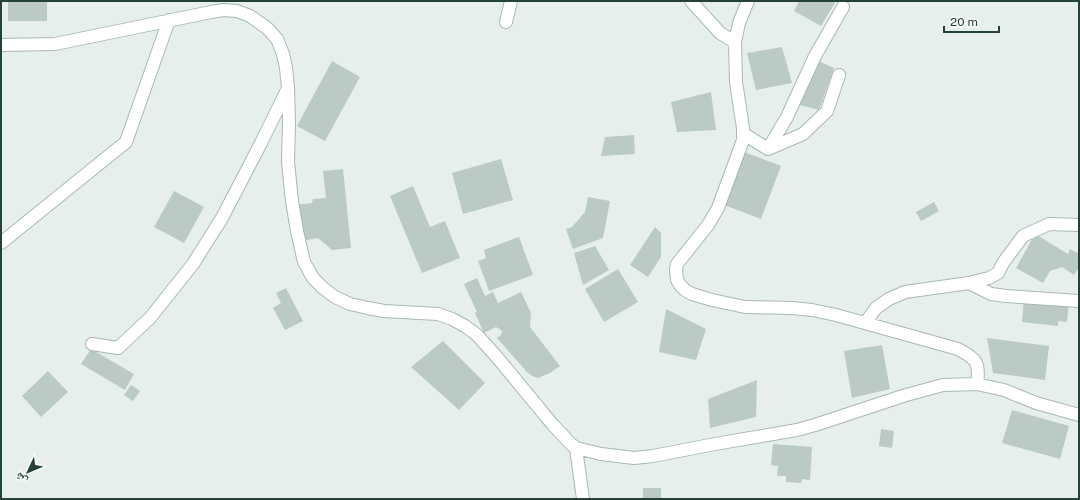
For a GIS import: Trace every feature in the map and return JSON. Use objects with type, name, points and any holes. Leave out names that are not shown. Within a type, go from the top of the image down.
[{"type":"street","points":[[506,22],[511,1]]},
{"type":"street","points":[[691,1],[720,33],[735,42]]},
{"type":"street","points":[[748,1],[739,23],[735,42],[736,82],[744,134],[743,140],[718,208],[708,225],[677,264],[677,280],[685,290],[692,294],[712,300],[745,307],[812,310],[866,322],[958,349],[968,354],[978,366],[977,384]]},
{"type":"street","points":[[768,149],[787,117],[815,56],[843,7]]},
{"type":"street","points":[[1,45],[55,44],[223,10],[237,11],[250,16],[267,28],[277,40],[283,54],[288,87],[288,162],[296,231],[304,262],[313,278],[335,297],[350,304],[384,311],[438,314],[465,326],[477,335],[553,424],[576,448],[601,454],[634,458],[653,456],[797,430],[906,395],[943,385],[977,384],[1004,390],[1036,403],[1079,415]]},
{"type":"street","points":[[1,243],[126,142],[169,20]]},
{"type":"street","points":[[768,149],[802,134],[827,111],[839,75]]},
{"type":"street","points":[[92,344],[118,348],[150,318],[193,264],[222,218],[288,87]]},
{"type":"street","points":[[744,134],[768,149]]},
{"type":"street","points":[[866,322],[876,308],[889,299],[905,292],[968,283],[988,278],[998,273],[1003,263],[1023,236],[1049,224],[1079,225]]},
{"type":"street","points":[[968,283],[991,294],[1079,301]]},
{"type":"street","points":[[576,448],[583,499]]},
{"type":"building","points":[[8,1],[47,1],[47,21],[8,21]]},
{"type":"building","points":[[799,1],[836,1],[821,26],[794,11]]},
{"type":"building","points":[[782,47],[792,83],[756,90],[747,53]]},
{"type":"building","points":[[816,60],[834,68],[819,110],[800,105]]},
{"type":"building","points":[[332,61],[360,77],[325,141],[297,126]]},
{"type":"building","points":[[711,92],[716,130],[677,132],[671,102]]},
{"type":"building","points":[[634,135],[635,154],[601,156],[605,137]]},
{"type":"building","points":[[744,152],[781,166],[761,219],[724,205]]},
{"type":"building","points":[[501,159],[513,200],[463,214],[452,173]]},
{"type":"building","points":[[343,169],[351,248],[332,250],[318,238],[302,241],[296,205],[312,203],[313,199],[326,198],[323,171]]},
{"type":"building","points":[[413,186],[430,227],[445,221],[460,258],[422,273],[390,196]]},
{"type":"building","points":[[174,191],[204,207],[184,243],[154,227]]},
{"type":"building","points":[[588,197],[610,201],[603,238],[573,249],[566,229],[572,227],[585,212]]},
{"type":"building","points":[[934,202],[939,211],[921,221],[916,212]]},
{"type":"building","points":[[655,227],[661,233],[661,257],[648,277],[630,265]]},
{"type":"building","points":[[1035,234],[1068,254],[1070,249],[1079,254],[1079,267],[1074,275],[1062,267],[1050,271],[1043,283],[1016,268]]},
{"type":"building","points":[[519,237],[533,275],[489,291],[478,261],[486,258],[484,250]]},
{"type":"building","points":[[595,246],[609,270],[583,285],[574,253]]},
{"type":"building","points":[[618,269],[638,302],[604,322],[585,289]]},
{"type":"building","points":[[477,278],[485,296],[493,292],[498,303],[521,292],[531,313],[530,327],[560,366],[550,373],[538,378],[532,376],[497,338],[501,335],[502,331],[496,327],[484,333],[475,313],[477,312],[464,284]]},
{"type":"building","points":[[286,288],[303,321],[285,330],[273,308],[281,303],[276,293]]},
{"type":"building","points":[[1024,299],[1069,303],[1067,322],[1058,321],[1058,326],[1022,322]]},
{"type":"building","points":[[666,309],[706,329],[696,360],[659,352]]},
{"type":"building","points":[[987,338],[1049,346],[1045,380],[993,373]]},
{"type":"building","points":[[443,341],[485,383],[459,410],[411,367]]},
{"type":"building","points":[[882,345],[890,389],[852,398],[844,351]]},
{"type":"building","points":[[91,349],[134,374],[125,390],[81,364]]},
{"type":"building","points":[[48,371],[68,392],[41,417],[22,396]]},
{"type":"building","points":[[757,380],[756,417],[710,428],[708,399]]},
{"type":"building","points":[[131,385],[140,391],[133,401],[124,395]]},
{"type":"building","points":[[1012,410],[1069,426],[1060,459],[1002,443]]},
{"type":"building","points":[[881,429],[894,431],[892,448],[879,446]]},
{"type":"building","points":[[773,444],[812,447],[810,480],[802,479],[801,483],[786,482],[786,476],[777,476],[778,466],[771,465]]},
{"type":"building","points":[[643,488],[661,488],[661,499],[643,499]]}]
